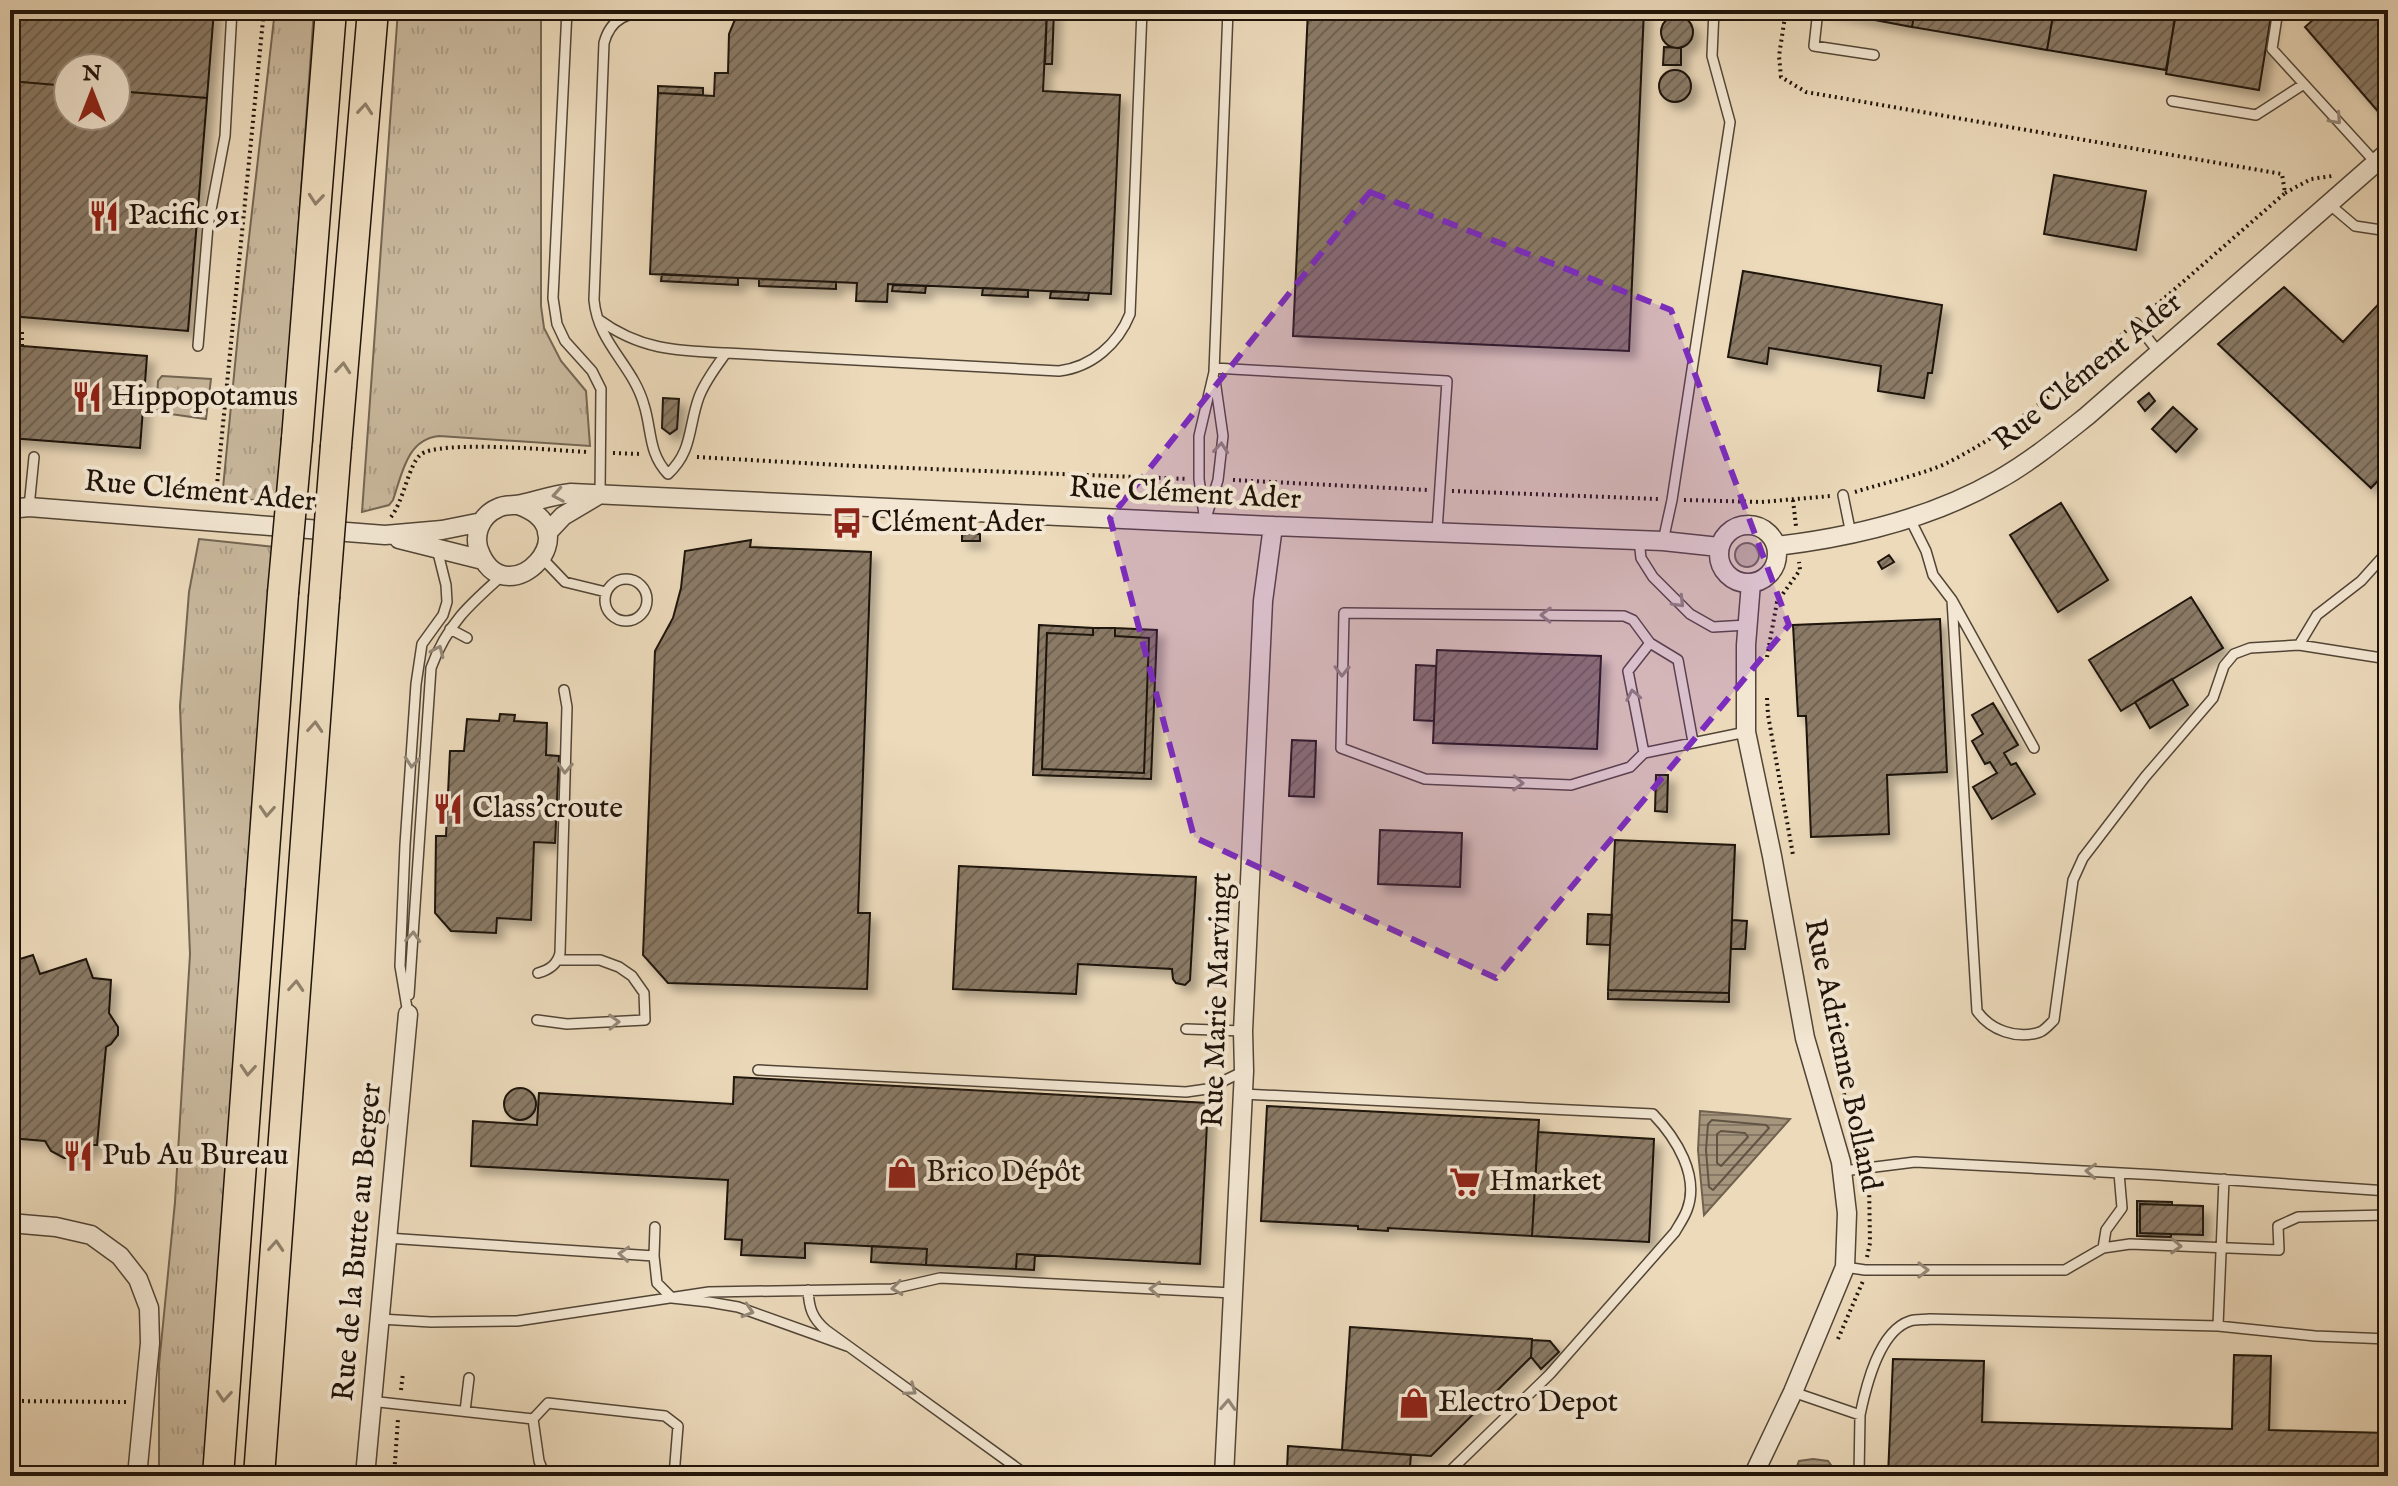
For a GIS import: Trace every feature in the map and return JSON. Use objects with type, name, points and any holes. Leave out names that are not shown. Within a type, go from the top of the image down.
[{"type":"main road","points":[[218,1476],[283,593],[331,10]]},
{"type":"main road","points":[[259,1476],[324,598],[373,10]]},
{"type":"street","name":"Rue Clément Ader","points":[[1777,546],[1851,534],[1910,519],[1997,481],[2041,453],[2375,164]]},
{"type":"street","name":"Rue Clément Ader","points":[[19,508],[385,535],[442,530],[482,522],[497,508],[559,494],[600,494],[1663,541],[1719,547]]},
{"type":"street","points":[[547,533],[563,516],[600,494]]},
{"type":"street","points":[[504,574],[526,573],[542,558],[547,542],[547,533],[537,515],[518,505]]},
{"type":"street","points":[[482,522],[477,541],[483,560]]},
{"type":"street","points":[[1747,524],[1766,530],[1777,546],[1773,570],[1751,583],[1742,583],[1726,573],[1718,556],[1722,538],[1729,531],[1747,524]]},
{"type":"street","name":"Rue Marie Marvingt","points":[[1224,1476],[1263,601],[1273,526]]},
{"type":"street","name":"Rue Clément Ader","points":[[385,535],[483,560],[489,567],[504,574]]},
{"type":"street","name":"Rue Adrienne Bolland","points":[[1751,583],[1747,625],[1746,732],[1805,1038],[1843,1171],[1847,1213],[1845,1267],[1793,1392],[1753,1476]]},
{"type":"street","name":"Rue de la Butte au Berger","points":[[365,1476],[408,1014]]},
{"type":"street","points":[[10,1223],[56,1227],[91,1235],[120,1256],[138,1279],[149,1308],[150,1343],[137,1476]]},
{"type":"lane","points":[[198,346],[208,226],[225,136],[232,10]]},
{"type":"lane","points":[[567,10],[553,298],[557,324],[565,341],[592,371],[601,389],[600,494]]},
{"type":"lane","points":[[654,10],[613,23],[607,30],[604,43],[594,300],[596,317],[644,403],[650,443],[668,474],[667,497]]},
{"type":"lane","points":[[596,317],[620,334],[647,345],[684,352],[1059,371],[1086,364],[1104,352],[1121,332],[1130,314],[1142,10]]},
{"type":"lane","points":[[1205,522],[1218,480],[1223,436],[1214,370],[1228,10]]},
{"type":"lane","points":[[1663,541],[1672,500],[1730,122],[1712,56],[1714,10]]},
{"type":"lane","points":[[1818,10],[1814,46],[1874,55]]},
{"type":"lane","points":[[2278,10],[2272,49],[2375,164]]},
{"type":"lane","points":[[2172,101],[2256,115],[2304,84]]},
{"type":"lane","points":[[2329,204],[2355,226],[2388,231]]},
{"type":"lane","points":[[2136,323],[2159,353]]},
{"type":"lane","points":[[668,474],[683,457],[704,384],[726,353]]},
{"type":"lane","points":[[1205,522],[1199,479],[1199,436],[1214,370]]},
{"type":"lane","points":[[1214,370],[1447,381],[1437,531]]},
{"type":"lane","points":[[19,508],[34,457]]},
{"type":"lane","points":[[1843,495],[1851,534]]},
{"type":"lane","points":[[1910,519],[1926,551],[1933,575],[1952,600],[2034,748]]},
{"type":"lane","points":[[1639,540],[1641,558],[1653,577],[1690,614],[1713,627],[1747,625]]},
{"type":"lane","points":[[408,1014],[400,966],[405,845],[416,684],[422,644],[443,615],[447,602],[437,549]]},
{"type":"lane","points":[[2299,645],[2317,615],[2361,581],[2388,551]]},
{"type":"lane","points":[[542,558],[565,582],[606,592]]},
{"type":"lane","points":[[408,1014],[431,668],[440,643],[450,629],[476,598],[504,574]]},
{"type":"lane","points":[[636,580],[646,591],[647,605],[644,612],[632,620],[618,620],[605,605],[606,592],[615,581],[636,580]]},
{"type":"lane","points":[[1952,600],[1977,1011],[1984,1022],[1997,1030],[2019,1034],[2041,1032],[2054,1020],[2073,880],[2083,858],[2145,777],[2213,698],[2224,666],[2234,654],[2250,648],[2299,645],[2388,659]]},
{"type":"lane","points":[[1693,742],[1678,660],[1650,643],[1633,620],[1624,616],[1344,613],[1341,748],[1425,779],[1571,785],[1630,767],[1644,753],[1746,732]]},
{"type":"lane","points":[[450,629],[467,638]]},
{"type":"lane","points":[[1644,753],[1628,671],[1650,643]]},
{"type":"lane","points":[[416,684],[431,687]]},
{"type":"lane","points":[[538,973],[549,970],[558,960],[567,707],[564,690]]},
{"type":"lane","points":[[537,1020],[567,1024],[645,1020],[644,993],[632,976],[619,967],[600,960],[558,960]]},
{"type":"lane","points":[[1186,1029],[1243,1031]]},
{"type":"lane","points":[[758,1070],[1186,1092],[1207,1089],[1244,1071]]},
{"type":"lane","points":[[1243,1094],[1653,1114],[1670,1132],[1683,1154],[1689,1181],[1688,1207],[1675,1232],[1550,1374],[1445,1476]]},
{"type":"lane","points":[[1843,1171],[1915,1162],[2388,1191]]},
{"type":"lane","points":[[2103,1248],[2106,1230],[2122,1208],[2119,1173]]},
{"type":"lane","points":[[2218,1326],[2224,1179]]},
{"type":"lane","points":[[1845,1267],[1865,1270],[2065,1270],[2103,1248],[2130,1244],[2279,1250],[2278,1226],[2298,1217],[2388,1215]]},
{"type":"lane","points":[[655,1227],[657,1283],[672,1298],[738,1307],[847,1346]]},
{"type":"lane","points":[[387,1238],[654,1256]]},
{"type":"lane","points":[[380,1319],[517,1321],[722,1291],[892,1289],[940,1278],[1233,1293]]},
{"type":"lane","points":[[808,1290],[811,1313],[817,1322],[1028,1476]]},
{"type":"lane","points":[[1859,1476],[1860,1415],[1865,1388],[1883,1345],[1895,1329],[1911,1321],[2218,1326],[2315,1336],[2388,1339]]},
{"type":"lane","points":[[465,1411],[469,1378]]},
{"type":"lane","points":[[1793,1392],[1860,1415]]},
{"type":"lane","points":[[370,1401],[533,1419]]},
{"type":"lane","points":[[533,1419],[548,1403],[665,1416],[678,1426],[674,1476]]},
{"type":"lane","points":[[533,1419],[539,1461],[545,1476]]},
{"type":"path","points":[[212,523],[264,10]]},
{"type":"path","points":[[1786,10],[1779,56],[1781,77],[1806,92],[2282,174],[2285,193]]},
{"type":"path","points":[[1218,480],[1672,500],[1761,502],[1843,495],[1946,464],[2000,433],[2048,399],[2285,193],[2311,179],[2375,164]]},
{"type":"path","points":[[22,331],[22,346]]},
{"type":"path","points":[[385,535],[387,522],[400,505],[415,463],[425,452],[444,447],[471,447],[655,455]]},
{"type":"path","points":[[683,457],[1199,479]]},
{"type":"path","points":[[394,1476],[403,1373]]},
{"type":"path","points":[[10,1401],[144,1402]]},
{"type":"highlighted area","points":[[1370,192],[1671,310],[1789,625],[1496,978],[1194,837],[1110,518]]},
{"type":"green space","points":[[275,10],[314,10],[279,501],[237,499],[227,496],[223,488]]},
{"type":"green space","points":[[398,10],[541,10],[541,306],[544,328],[561,361],[586,391],[590,446],[439,436],[428,439],[407,459],[389,505],[362,512]]},
{"type":"green space","points":[[162,376],[211,379],[206,419],[156,412],[158,381]]},
{"type":"green space","points":[[199,539],[274,547],[203,1476],[159,1476],[159,1365],[175,1202],[190,954],[180,706],[189,592]]},
{"type":"green space","points":[[1747,543],[1755,547],[1759,555],[1755,563],[1747,567],[1739,563],[1735,555],[1739,547]]},
{"type":"water","points":[[1700,1111],[1790,1119],[1704,1215],[1698,1150]]},
{"type":"water","points":[[1799,1461],[1828,1461],[1836,1476],[1793,1476]]},
{"type":"building","points":[[10,10],[214,10],[207,98],[132,92],[132,52],[52,52],[52,85],[10,81]]},
{"type":"building","points":[[745,10],[1047,10],[1043,91],[1120,95],[1111,294],[888,284],[887,302],[856,301],[857,283],[650,274],[658,93],[714,96],[715,73],[728,73],[729,34],[736,17]]},
{"type":"building","points":[[1047,10],[1054,10],[1052,64],[1045,64]]},
{"type":"building","points":[[1308,10],[1644,10],[1629,351],[1293,336]]},
{"type":"building","points":[[1822,10],[1915,10],[1912,27]]},
{"type":"building","points":[[1915,10],[2054,10],[2047,50],[1912,27]]},
{"type":"building","points":[[2054,10],[2123,10],[2175,19],[2166,70],[2047,50]]},
{"type":"building","points":[[2176,10],[2272,10],[2259,90],[2166,74]]},
{"type":"building","points":[[2324,10],[2388,10],[2388,111],[2382,116],[2305,27]]},
{"type":"building","points":[[1677,16],[1688,21],[1693,32],[1688,43],[1677,48],[1666,43],[1661,32],[1666,21]]},
{"type":"building","points":[[1664,47],[1681,48],[1681,65],[1663,65]]},
{"type":"building","points":[[1675,70],[1686,75],[1691,86],[1686,97],[1675,102],[1664,97],[1659,86],[1664,75]]},
{"type":"building","name":"Pacific 91","points":[[10,81],[52,85],[52,132],[132,132],[132,92],[207,98],[188,331],[10,316]]},
{"type":"building","points":[[658,86],[703,88],[703,95],[658,93]]},
{"type":"building","points":[[2054,175],[2146,191],[2136,250],[2044,234]]},
{"type":"building","points":[[1743,271],[1942,305],[1932,373],[1928,373],[1924,398],[1878,391],[1881,366],[1769,348],[1767,364],[1728,357]]},
{"type":"building","points":[[662,274],[738,278],[738,285],[661,281]]},
{"type":"building","points":[[759,279],[836,282],[836,289],[759,286]]},
{"type":"building","points":[[893,285],[926,286],[925,293],[892,291]]},
{"type":"building","points":[[2284,287],[2343,342],[2388,294],[2388,470],[2371,488],[2218,344]]},
{"type":"building","points":[[983,288],[1028,290],[1028,297],[982,295]]},
{"type":"building","points":[[1051,291],[1089,293],[1088,300],[1050,298]]},
{"type":"building","points":[[10,345],[147,356],[140,448],[10,438]]},
{"type":"building","points":[[2149,393],[2155,401],[2145,411],[2138,402]]},
{"type":"building","points":[[663,398],[679,399],[677,429],[670,434],[662,428]]},
{"type":"building","points":[[2173,407],[2197,429],[2176,452],[2152,429]]},
{"type":"building","points":[[2061,503],[2108,580],[2058,612],[2010,535]]},
{"type":"building","points":[[962,533],[980,534],[980,541],[962,541]]},
{"type":"building","points":[[751,540],[750,547],[871,552],[858,913],[870,913],[867,989],[668,983],[643,955],[655,651],[673,618],[681,588],[685,551]]},
{"type":"building","points":[[1889,555],[1894,562],[1882,569],[1878,562]]},
{"type":"building","points":[[2191,597],[2223,648],[2121,711],[2089,660]]},
{"type":"building","points":[[1940,619],[1947,772],[1887,775],[1889,834],[1811,837],[1806,716],[1798,716],[1793,625]]},
{"type":"building","points":[[1039,625],[1093,628],[1093,635],[1047,633],[1042,769],[1144,773],[1149,638],[1115,636],[1115,628],[1157,630],[1151,779],[1033,775]]},
{"type":"building","points":[[1093,628],[1115,628],[1115,636],[1149,638],[1144,773],[1042,769],[1047,633],[1093,635]]},
{"type":"building","points":[[1437,650],[1601,656],[1597,749],[1433,743]]},
{"type":"building","points":[[1416,665],[1436,666],[1434,721],[1414,720]]},
{"type":"building","points":[[2388,676],[2388,797],[2380,797]]},
{"type":"building","points":[[2172,679],[2188,705],[2150,728],[2135,702]]},
{"type":"building","points":[[1993,703],[2018,745],[2004,753],[2011,765],[2016,763],[2035,794],[1992,819],[1973,787],[1997,773],[1990,762],[1985,764],[1972,741],[1983,734],[1972,715]]},
{"type":"building","points":[[500,714],[515,715],[514,721],[547,723],[546,755],[559,756],[555,843],[534,842],[531,920],[497,918],[496,933],[451,931],[435,913],[436,836],[446,836],[450,751],[464,751],[467,719],[499,721]]},
{"type":"building","points":[[1292,740],[1316,741],[1314,797],[1289,796]]},
{"type":"building","points":[[1656,775],[1668,775],[1667,812],[1655,811]]},
{"type":"building","points":[[1380,830],[1462,833],[1460,887],[1378,884]]},
{"type":"building","points":[[1615,840],[1735,845],[1729,993],[1608,990]]},
{"type":"building","points":[[959,866],[1196,877],[1190,980],[1185,985],[1176,983],[1172,969],[1078,964],[1076,994],[953,989]]},
{"type":"building","points":[[1588,914],[1612,915],[1610,945],[1587,944]]},
{"type":"building","points":[[1732,920],[1747,921],[1745,949],[1731,949]]},
{"type":"building","points":[[33,955],[40,974],[86,959],[93,978],[111,980],[109,1013],[118,1027],[118,1035],[106,1047],[97,1145],[72,1158],[64,1158],[51,1151],[45,1141],[10,1138],[10,962]]},
{"type":"building","points":[[1608,990],[1729,993],[1729,1002],[1608,999]]},
{"type":"building","name":"Brico Dépôt","points":[[734,1077],[1208,1103],[1200,1264],[1017,1254],[1016,1269],[926,1265],[927,1249],[805,1243],[805,1258],[741,1255],[742,1240],[725,1239],[728,1180],[471,1166],[473,1121],[537,1125],[539,1093],[733,1104]]},
{"type":"building","points":[[520,1088],[531,1093],[536,1104],[531,1115],[520,1120],[509,1115],[504,1104],[509,1093]]},
{"type":"building","points":[[1267,1106],[1539,1120],[1532,1236],[1388,1228],[1388,1231],[1358,1229],[1358,1226],[1261,1221]]},
{"type":"building","points":[[1538,1132],[1654,1139],[1649,1242],[1532,1236]]},
{"type":"building","points":[[2137,1201],[2172,1202],[2172,1205],[2140,1204],[2140,1233],[2171,1234],[2171,1237],[2137,1236]]},
{"type":"building","points":[[2140,1204],[2203,1206],[2203,1235],[2140,1233]]},
{"type":"building","points":[[872,1246],[927,1249],[926,1265],[871,1262]]},
{"type":"building","points":[[1017,1254],[1035,1255],[1034,1270],[1016,1269]]},
{"type":"building","name":"Electro Depot","points":[[1350,1327],[1532,1339],[1531,1357],[1431,1456],[1342,1450]]},
{"type":"building","points":[[1532,1340],[1550,1341],[1559,1352],[1541,1369],[1531,1357]]},
{"type":"building","points":[[2234,1355],[2271,1356],[2269,1430],[2388,1433],[2388,1476],[1888,1476],[1893,1359],[1984,1361],[1982,1422],[2232,1429]]},
{"type":"building","points":[[1288,1446],[1411,1455],[1409,1476],[1277,1476],[1277,1470],[1287,1470]]},
{"type":"place","name":"Pacific 91","points":[[104,216]]},
{"type":"place","name":"Hippopotamus","points":[[87,397]]},
{"type":"place","name":"Clément Ader","points":[[847,523]]},
{"type":"place","name":"Class'croute","points":[[448,809]]},
{"type":"place","name":"Pub Au Bureau","points":[[78,1156]]},
{"type":"place","name":"Brico Dépôt","points":[[902,1173]]},
{"type":"place","name":"Hmarket","points":[[1465,1182]]},
{"type":"place","name":"Electro Depot","points":[[1414,1403]]}]
